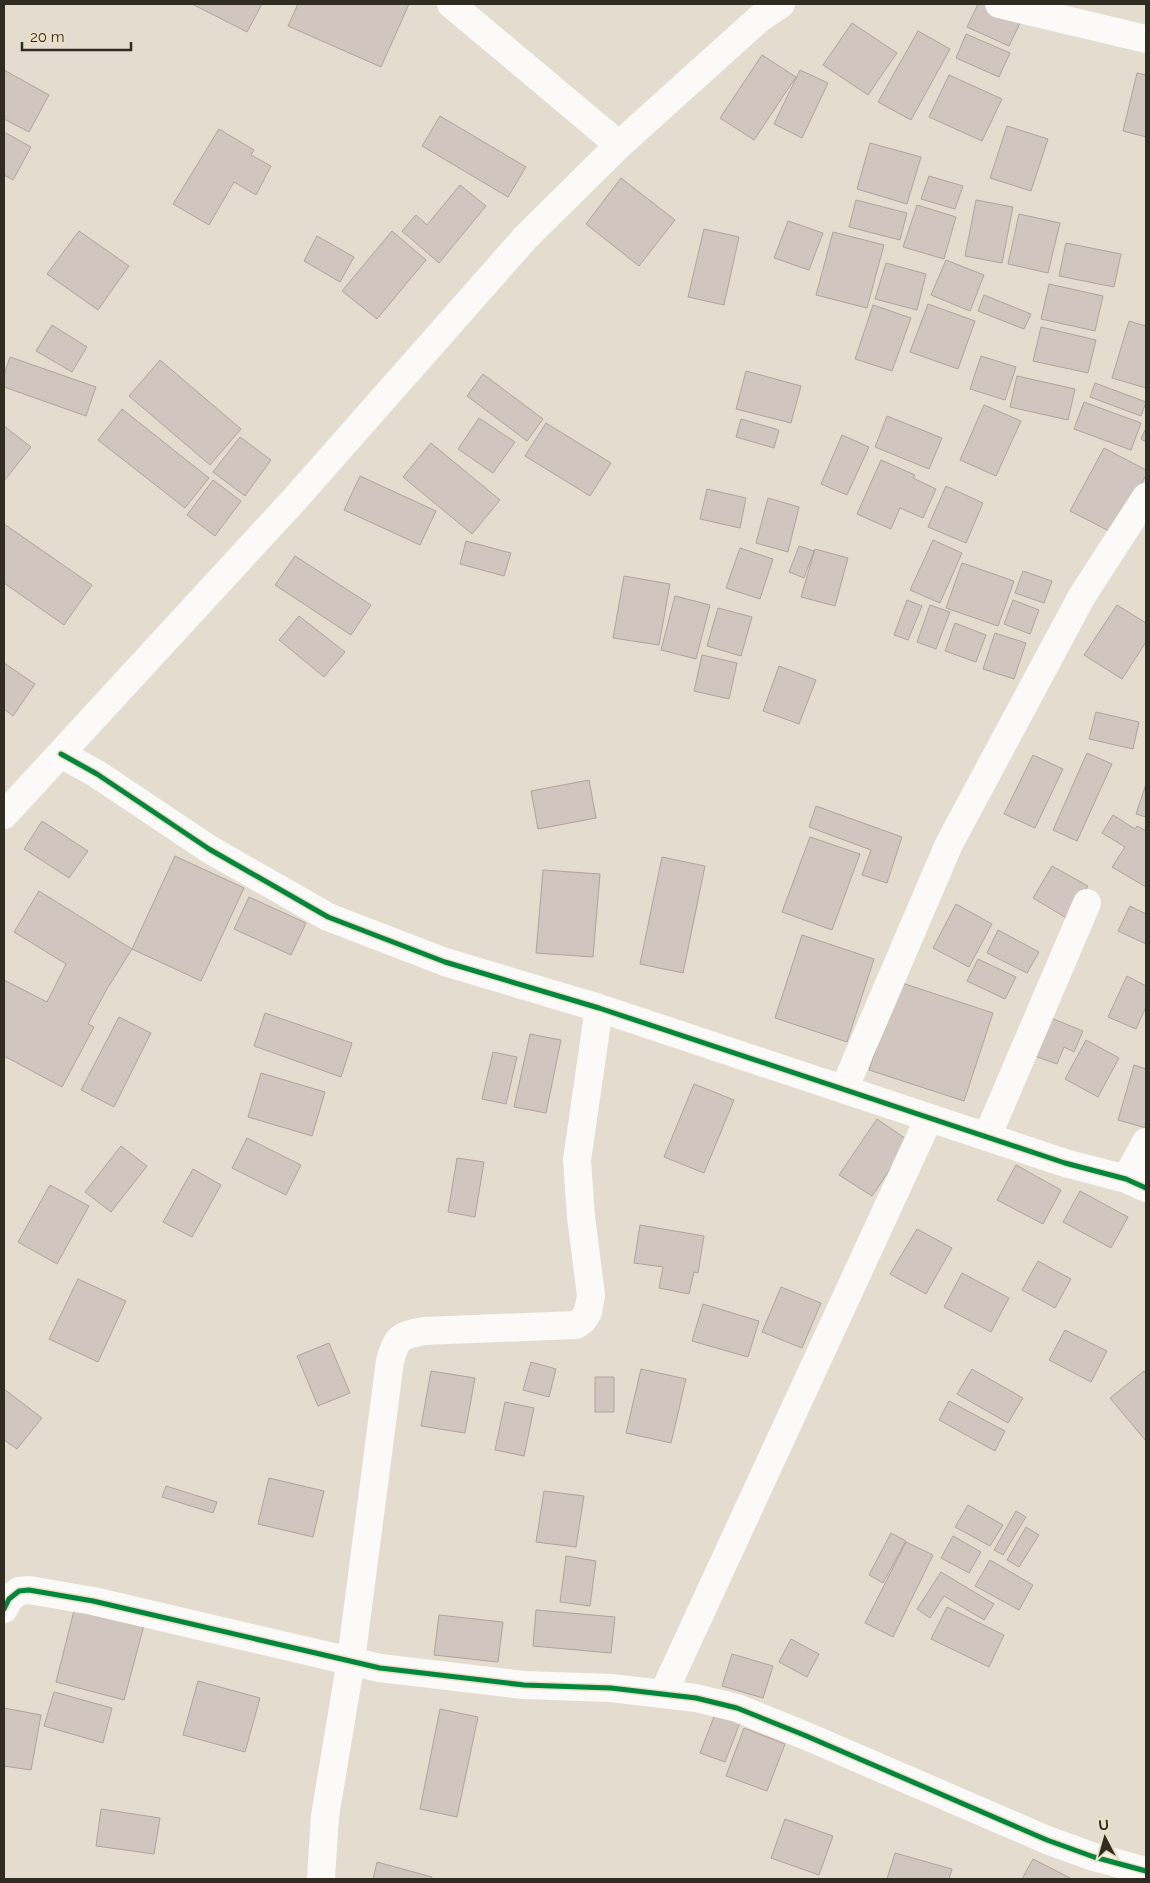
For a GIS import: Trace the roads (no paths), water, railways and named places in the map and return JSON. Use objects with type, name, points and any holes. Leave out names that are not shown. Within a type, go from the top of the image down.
[{"type":"street","points":[[451,4],[619,145]]},
{"type":"street","points":[[4,815],[294,500],[526,237],[619,145],[760,18],[781,4]]},
{"type":"street","points":[[998,4],[1146,39]]},
{"type":"street","points":[[844,1089],[949,844],[1082,596],[1146,497]]},
{"type":"street","points":[[61,754],[97,774],[209,849],[328,917],[445,962],[599,1008],[1065,1163],[1136,1184],[1146,1142]]},
{"type":"street","points":[[987,1137],[1087,903]]},
{"type":"street","points":[[321,1879],[325,1816],[351,1660],[390,1361],[394,1345],[404,1335],[424,1332],[576,1324],[583,1320],[588,1312],[591,1295],[581,1217],[578,1160],[599,1008]]},
{"type":"street","points":[[663,1694],[929,1118]]},
{"type":"street","points":[[4,1609],[9,1599],[19,1591],[29,1590],[92,1601],[380,1668],[524,1685],[610,1688],[696,1698],[737,1708],[804,1735],[1047,1840],[1094,1857],[1146,1871]]}]
